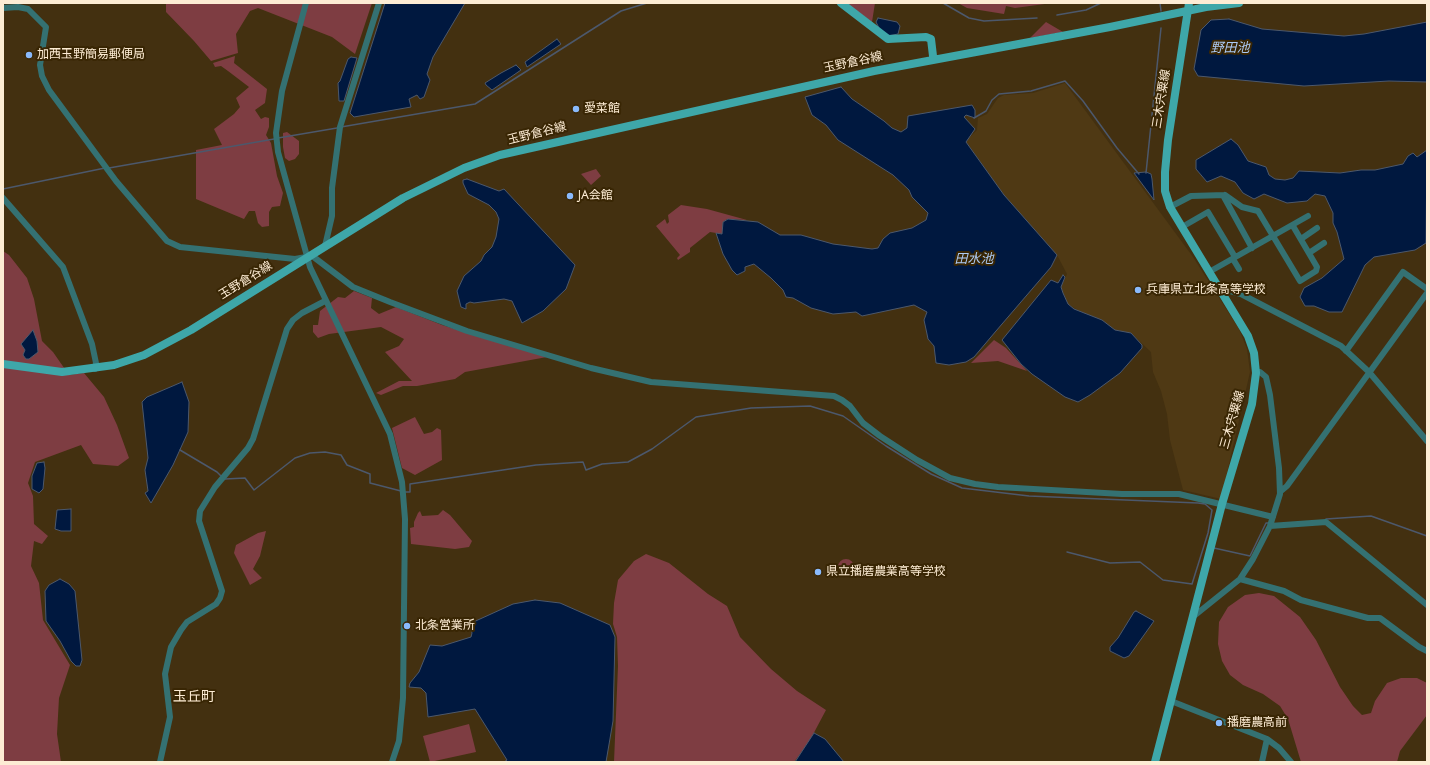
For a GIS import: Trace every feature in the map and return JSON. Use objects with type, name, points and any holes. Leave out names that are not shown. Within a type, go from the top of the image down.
[{"type":"main road","points":[[841,3],[888,39],[926,37],[931,39],[933,56]]},
{"type":"main road","name":"玉野倉谷線","points":[[3,364],[62,372],[95,369],[114,365],[144,355],[175,339],[403,198],[464,168],[500,155],[874,71],[1189,7],[1239,3]]},
{"type":"main road","name":"三木宍粟線","points":[[1155,762],[1222,504],[1252,404],[1256,373],[1254,353],[1248,336],[1170,207],[1165,191],[1164,172],[1189,7]]},
{"type":"street","points":[[306,3],[282,91],[276,133],[278,152],[286,187],[309,256],[310,267],[390,434],[402,482],[405,519],[402,712],[399,741],[392,762]]},
{"type":"street","points":[[325,246],[332,216],[332,188],[340,127],[379,3]]},
{"type":"street","points":[[3,8],[18,5],[28,9],[46,27],[40,65],[42,76],[49,90],[116,180],[161,236],[172,244],[180,247],[287,258],[309,256],[353,287],[467,331],[591,368],[651,382],[834,396],[850,406],[863,424],[917,460],[950,478],[975,484],[998,487],[1122,494],[1179,494],[1273,517]]},
{"type":"street","points":[[1225,195],[1224,197],[1252,248]]},
{"type":"street","points":[[1170,207],[1191,196],[1225,195],[1242,207],[1258,211],[1300,281],[1316,271],[1317,267],[1293,226]]},
{"type":"street","points":[[3,198],[63,267],[92,344],[96,363],[95,369]]},
{"type":"street","points":[[1182,227],[1208,212],[1239,269]]},
{"type":"street","points":[[1209,272],[1293,226],[1308,216]]},
{"type":"street","points":[[1301,239],[1317,228]]},
{"type":"street","points":[[1309,253],[1324,243]]},
{"type":"street","points":[[1346,351],[1403,272],[1427,289]]},
{"type":"street","points":[[1218,288],[1241,294],[1316,332],[1346,351],[1369,372],[1427,441]]},
{"type":"street","points":[[1281,490],[1287,486],[1427,293]]},
{"type":"street","points":[[160,762],[170,717],[165,674],[171,647],[181,630],[188,622],[216,604],[222,591],[199,520],[200,511],[215,487],[248,448],[253,439],[287,329],[293,320],[302,313],[325,301]]},
{"type":"street","points":[[1194,616],[1240,579],[1253,559],[1270,526],[1281,490],[1270,395],[1266,377],[1260,372],[1256,373]]},
{"type":"street","points":[[1270,526],[1326,522],[1427,605]]},
{"type":"street","points":[[1240,579],[1284,591],[1301,600],[1368,618],[1380,618],[1419,647],[1427,651]]},
{"type":"street","points":[[1171,701],[1267,740],[1279,748],[1291,762]]},
{"type":"street","points":[[1262,762],[1267,740]]},
{"type":"shaded area","points":[[166,3],[372,3],[355,54],[332,37],[258,8],[250,11],[236,34],[238,53],[211,61],[166,12]]},
{"type":"shaded area","points":[[845,3],[875,3],[872,22],[857,11]]},
{"type":"shaded area","points":[[958,3],[1052,3],[1015,8],[1006,6],[1004,14],[967,8]]},
{"type":"shaded area","points":[[1046,22],[1063,32],[1030,38]]},
{"type":"shaded area","points":[[235,56],[234,63],[267,89],[265,103],[255,110],[261,119],[265,117],[269,118],[269,127],[266,135],[271,143],[277,176],[283,193],[280,206],[272,207],[269,212],[269,226],[262,227],[258,223],[255,211],[249,211],[244,219],[196,199],[196,150],[222,145],[214,129],[234,114],[240,107],[236,98],[249,87],[221,66],[215,67],[213,63]]},
{"type":"shaded area","name":"兵庫県立北条高等学校","points":[[1065,83],[1193,257],[1239,329],[1247,349],[1250,372],[1221,499],[1183,490],[1170,440],[1167,414],[1161,391],[1153,372],[1151,352],[1131,333],[1115,330],[1102,320],[1084,314],[1068,304],[1061,287],[1067,274],[1057,255],[1004,195],[966,141],[977,130],[978,118],[987,114],[998,98],[1004,95],[1033,93]]},
{"type":"shaded area","points":[[287,132],[299,141],[299,154],[295,159],[289,161],[285,158],[283,147],[283,133]]},
{"type":"shaded area","points":[[596,169],[601,176],[591,185],[581,174]]},
{"type":"shaded area","points":[[681,205],[707,209],[747,220],[727,219],[723,222],[722,234],[710,232],[690,248],[690,252],[678,260],[677,258],[680,255],[656,226],[665,219],[667,224],[669,222],[668,215]]},
{"type":"shaded area","points":[[3,251],[9,255],[27,278],[34,299],[42,341],[53,352],[69,375],[84,373],[104,397],[117,425],[129,458],[118,466],[93,464],[81,445],[35,462],[28,483],[33,496],[34,524],[48,536],[42,544],[34,541],[31,566],[39,583],[43,620],[70,665],[59,698],[57,734],[61,762],[3,762]]},
{"type":"shaded area","points":[[354,291],[372,298],[371,308],[379,314],[396,307],[442,325],[547,357],[465,372],[455,379],[417,386],[403,386],[381,395],[376,393],[399,381],[412,381],[385,352],[399,346],[404,339],[381,327],[329,334],[318,338],[313,332],[313,325],[318,325],[320,311],[338,297],[345,298]]},
{"type":"shaded area","points":[[994,340],[1006,348],[1027,371],[998,361],[971,363]]},
{"type":"shaded area","points":[[415,417],[424,434],[432,432],[437,428],[441,430],[442,460],[415,475],[402,468],[392,428]]},
{"type":"shaded area","points":[[443,510],[450,515],[472,541],[469,547],[455,549],[411,544],[410,528],[414,527],[414,522],[418,513],[420,511],[422,516],[438,515]]},
{"type":"shaded area","points":[[266,531],[260,556],[253,569],[262,578],[250,585],[234,553],[236,545],[258,533]]},
{"type":"shaded area","points":[[646,554],[669,563],[708,594],[727,606],[740,637],[771,669],[797,691],[826,710],[809,742],[794,762],[614,762],[618,666],[617,637],[613,624],[614,603],[618,580],[634,561]]},
{"type":"shaded area","points":[[846,559],[852,561],[854,567],[852,573],[846,575],[840,573],[838,567],[840,561]]},
{"type":"shaded area","points":[[1259,593],[1274,596],[1300,617],[1316,640],[1340,687],[1353,706],[1362,715],[1371,713],[1375,701],[1387,683],[1401,678],[1417,678],[1427,683],[1427,715],[1400,751],[1397,762],[1301,762],[1288,719],[1280,706],[1263,694],[1243,685],[1230,675],[1222,661],[1218,644],[1219,622],[1228,607],[1245,595]]},
{"type":"shaded area","points":[[469,724],[476,752],[430,762],[423,736]]},
{"type":"water","points":[[385,3],[465,3],[433,57],[427,74],[430,80],[424,97],[420,99],[417,95],[409,99],[411,107],[354,117],[350,113]]},
{"type":"water","points":[[878,18],[897,22],[900,26],[898,34],[888,36],[880,30],[876,22]]},
{"type":"water","name":"野田池","points":[[1229,19],[1262,29],[1344,36],[1364,34],[1427,22],[1427,82],[1389,81],[1304,86],[1198,76],[1194,69],[1201,30],[1211,20]]},
{"type":"water","points":[[557,39],[561,44],[527,67],[525,62]]},
{"type":"water","points":[[351,57],[357,58],[344,101],[339,101],[338,83],[348,59]]},
{"type":"water","points":[[516,65],[521,70],[492,90],[486,85],[485,83]]},
{"type":"water","name":"田水池","points":[[841,87],[852,99],[892,128],[901,132],[907,128],[908,116],[972,105],[975,110],[975,118],[966,115],[964,117],[975,129],[966,142],[1004,195],[1057,255],[1051,267],[974,357],[966,362],[949,365],[936,363],[934,346],[928,339],[924,320],[927,312],[914,305],[862,316],[856,312],[833,314],[811,308],[793,298],[786,297],[783,290],[754,264],[745,267],[745,271],[737,275],[732,270],[723,254],[716,233],[722,234],[723,222],[728,219],[758,222],[780,235],[801,235],[833,244],[872,249],[878,248],[883,239],[890,233],[912,228],[926,220],[928,213],[912,197],[909,190],[893,175],[838,140],[826,125],[812,115],[805,97]]},
{"type":"water","points":[[1231,139],[1238,145],[1248,161],[1266,167],[1269,175],[1275,179],[1285,180],[1293,178],[1299,171],[1340,173],[1375,170],[1403,164],[1408,156],[1413,153],[1417,157],[1427,150],[1426,243],[1415,250],[1374,257],[1365,265],[1342,312],[1329,312],[1314,306],[1305,306],[1300,297],[1304,288],[1322,278],[1344,259],[1333,223],[1333,213],[1325,196],[1315,194],[1307,201],[1287,203],[1264,194],[1254,199],[1243,193],[1235,182],[1221,176],[1207,182],[1196,169],[1196,160]]},
{"type":"water","points":[[1146,172],[1151,174],[1154,200],[1134,173]]},
{"type":"water","points":[[467,179],[499,191],[504,189],[575,265],[566,289],[543,311],[522,323],[512,301],[504,299],[474,303],[470,302],[466,304],[466,309],[461,307],[457,291],[464,276],[481,261],[484,255],[492,247],[496,237],[499,219],[496,212],[489,205],[468,194],[463,183],[463,180]]},
{"type":"water","points":[[1063,275],[1065,277],[1061,287],[1068,304],[1074,309],[1102,320],[1115,330],[1131,333],[1142,345],[1142,348],[1120,373],[1078,402],[1065,397],[1032,374],[1021,364],[1002,340],[1051,280],[1058,283]]},
{"type":"water","points":[[33,330],[37,341],[38,352],[29,359],[26,359],[23,355],[25,350],[21,344]]},
{"type":"water","points":[[182,382],[189,402],[188,432],[173,465],[151,503],[145,493],[148,491],[145,470],[148,458],[142,402],[147,397]]},
{"type":"water","points":[[44,462],[45,468],[43,489],[39,493],[32,489],[32,476],[37,463]]},
{"type":"water","points":[[71,509],[71,531],[61,531],[55,529],[57,510]]},
{"type":"water","points":[[60,579],[69,584],[75,591],[82,660],[80,666],[76,666],[71,661],[60,641],[46,621],[45,591],[49,585]]},
{"type":"water","points":[[535,600],[560,603],[610,625],[615,637],[613,721],[606,762],[504,762],[507,760],[475,709],[428,717],[426,693],[421,688],[409,687],[410,683],[419,672],[430,645],[442,646],[471,637],[472,633],[469,624],[513,604]]},
{"type":"water","points":[[1136,611],[1154,621],[1129,656],[1124,658],[1110,651],[1110,647],[1118,638]]},
{"type":"water","points":[[814,733],[825,739],[844,762],[795,762]]},
{"type":"waterway","points":[[341,127],[475,104],[621,11],[647,3]]},
{"type":"waterway","points":[[943,3],[969,18],[984,21],[1037,18]]},
{"type":"waterway","points":[[1057,15],[1086,10],[1101,3]]},
{"type":"waterway","points":[[1160,3],[1161,11]]},
{"type":"waterway","points":[[1146,173],[1161,28]]},
{"type":"waterway","points":[[974,118],[986,111],[992,100],[999,94],[1031,91],[1065,81],[1083,101],[1117,148],[1139,174]]},
{"type":"waterway","points":[[278,138],[337,128]]},
{"type":"waterway","points":[[109,168],[274,139]]},
{"type":"waterway","points":[[3,189],[105,168]]},
{"type":"waterway","points":[[404,492],[410,492],[410,484],[536,465],[583,462],[586,470],[602,464],[628,462],[652,449],[696,417],[751,408],[810,406],[843,416],[886,446],[931,474],[962,488],[1029,496],[1198,503],[1205,504],[1212,510],[1208,533],[1192,584],[1163,580],[1140,562],[1110,563],[1067,552]]},
{"type":"waterway","points":[[180,450],[217,472],[222,477]]},
{"type":"waterway","points":[[225,479],[245,478],[254,490],[295,458],[310,453],[325,452],[341,455],[347,465],[370,474],[370,483],[401,491]]},
{"type":"waterway","points":[[1326,519],[1371,516],[1427,536]]},
{"type":"waterway","points":[[1214,548],[1250,556],[1266,523],[1268,523]]},
{"type":"place","name":"加西玉野簡易郵便局","points":[[29,55]]},
{"type":"place","name":"愛菜館","points":[[576,109]]},
{"type":"place","name":"JA会館","points":[[570,196]]},
{"type":"place","name":"兵庫県立北条高等学校","points":[[1138,290]]},
{"type":"place","name":"県立播磨農業高等学校","points":[[818,572]]},
{"type":"place","name":"北条営業所","points":[[407,626]]},
{"type":"place","name":"播磨農高前","points":[[1219,723]]},
{"type":"district","name":"玉丘町","points":[[194,698]]}]
